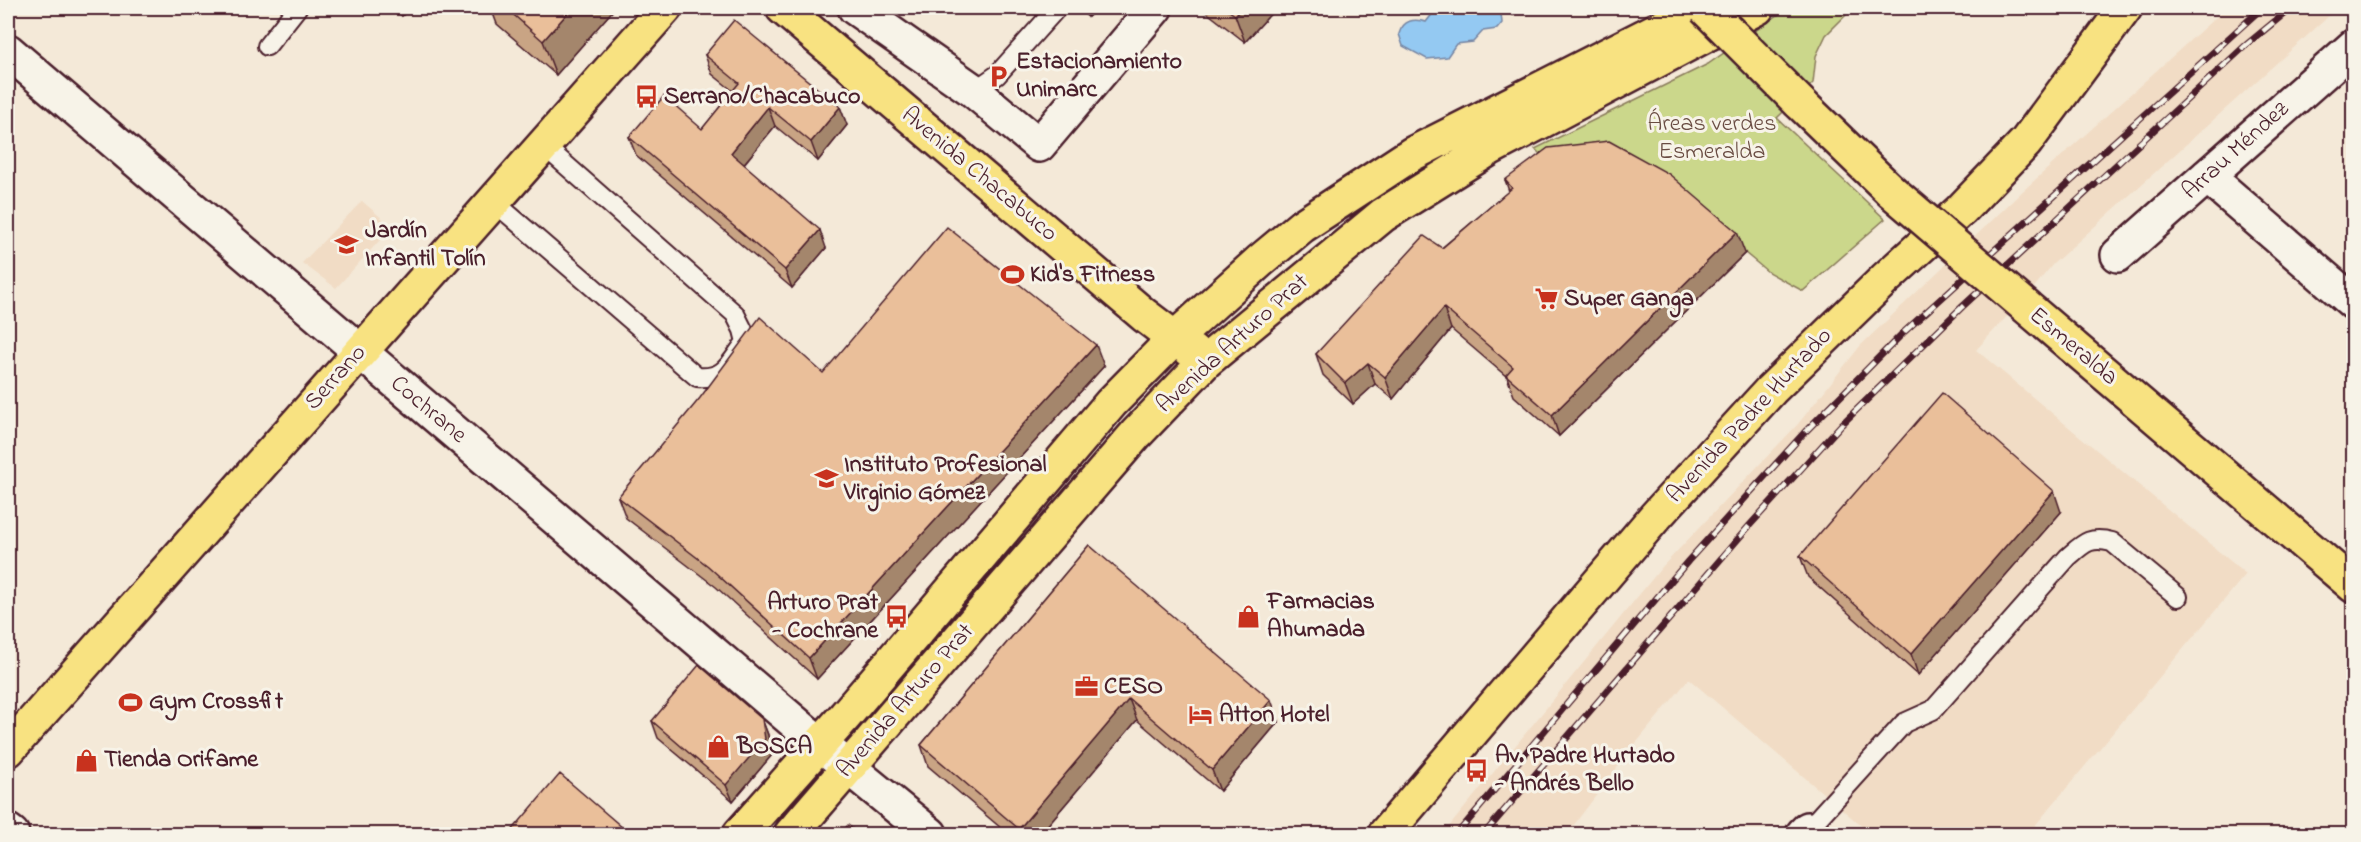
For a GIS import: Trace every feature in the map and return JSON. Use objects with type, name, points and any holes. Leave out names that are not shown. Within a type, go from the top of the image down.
[{"type":"main road","name":"Serrano","points":[[8,750],[665,8]]},
{"type":"main road","name":"Avenida Chacabuco","points":[[783,8],[1144,315],[1206,362]]},
{"type":"main road","name":"Avenida Arturo Prat","points":[[740,834],[820,744],[1111,403],[1175,338],[1240,278],[1302,226],[1412,154],[1700,8]]},
{"type":"main road","name":"Esmeralda","points":[[1705,8],[1891,191],[2354,586]]},
{"type":"main road","name":"Avenida Arturo Prat","points":[[791,834],[1136,434],[1206,362],[1383,214],[1489,149],[1758,8]]},
{"type":"main road","name":"Avenida Padre Hurtado","points":[[1385,834],[1663,508],[1771,390],[1885,279],[1961,210],[2011,158],[2051,111],[2125,8]]},
{"type":"street","points":[[855,8],[974,91],[1039,145],[1155,8]]},
{"type":"street","name":"Arrau Méndez","points":[[2118,255],[2354,46]]},
{"type":"street","name":"Cochrane","points":[[8,51],[820,744],[930,834]]},
{"type":"street","points":[[2207,176],[2354,303]]},
{"type":"street","points":[[8,831],[12,834]]},
{"type":"lane","points":[[267,46],[297,8]]},
{"type":"lane","points":[[974,91],[997,75],[1057,8]]},
{"type":"lane","points":[[493,201],[697,377],[709,378],[721,374],[746,342],[735,314],[543,145]]},
{"type":"lane","points":[[1806,832],[1904,723],[1933,711],[2068,556],[2083,543],[2098,538],[2112,542],[2178,597]]},
{"type":"shaded area","points":[[2226,8],[2338,8],[2053,264],[1976,350],[2246,574],[2028,834],[1871,834],[1689,679],[1632,748],[1567,834],[1443,834],[1662,567],[1798,424],[1861,345],[2025,189]]},
{"type":"shaded area","name":"Jardín Infantil Tolín","points":[[362,201],[392,227],[336,288],[302,263]]},
{"type":"green space","name":"Áreas verdes Esmeralda","points":[[1788,8],[1853,8],[1826,35],[1816,56],[1813,83],[1777,118],[1885,219],[1803,291],[1768,272],[1716,229],[1555,169],[1535,149],[1708,64]]},
{"type":"water","points":[[1437,8],[1489,8],[1501,13],[1502,23],[1497,29],[1483,31],[1473,42],[1456,44],[1447,57],[1427,59],[1403,46],[1399,34],[1403,26],[1410,21],[1426,22]]},
{"type":"building","points":[[506,8],[572,8],[543,41]]},
{"type":"building","points":[[1225,8],[1242,8],[1235,15]]},
{"type":"building","points":[[734,20],[840,107],[811,142],[768,107],[731,153],[820,230],[785,270],[629,137],[664,96],[702,129],[739,83],[705,55]]},
{"type":"building","name":"Super Ganga","points":[[1609,141],[1669,174],[1737,232],[1552,415],[1506,375],[1513,367],[1444,308],[1385,377],[1368,363],[1345,383],[1316,354],[1424,236],[1442,248],[1512,188],[1505,180],[1548,148]]},
{"type":"building","name":"Instituto Profesional Virginio Gómez","points":[[947,227],[1096,345],[809,658],[708,566],[618,497],[700,398],[760,317],[823,373]]},
{"type":"building","points":[[1942,393],[2054,491],[1911,654],[1800,556]]},
{"type":"building","points":[[1089,545],[1271,700],[1212,770],[1129,699],[1019,829],[921,745]]},
{"type":"building","name":"BOSCA","points":[[699,665],[762,719],[765,739],[726,785],[652,721]]},
{"type":"building","points":[[560,774],[630,834],[509,834]]},
{"type":"building","points":[[848,825],[859,834],[840,834]]},
{"type":"railway","points":[[1457,834],[1688,561],[1804,433],[1903,333],[2262,8]]},
{"type":"railway","points":[[1484,834],[1750,525],[1841,425],[1962,307],[2245,46],[2291,8]]},
{"type":"place","name":"Estacionamiento Unimarc","points":[[998,76]]},
{"type":"place","name":"Serrano/Chacabuco","points":[[646,97]]},
{"type":"place","name":"Jardín Infantil Tolín","points":[[347,245]]},
{"type":"place","name":"Kid's Fitness","points":[[1012,275]]},
{"type":"place","name":"Super Ganga","points":[[1546,299]]},
{"type":"place","name":"Instituto Profesional Virginio Gómez","points":[[826,479]]},
{"type":"place","name":"Farmacias Ahumada","points":[[1249,616]]},
{"type":"place","name":"Arturo Prat - Cochrane","points":[[896,617]]},
{"type":"place","name":"CESO","points":[[1086,687]]},
{"type":"place","name":"Gym Crossfit","points":[[131,702]]},
{"type":"place","name":"Atton Hotel","points":[[1201,715]]},
{"type":"place","name":"BOSCA","points":[[719,747]]},
{"type":"place","name":"Tienda Orifame","points":[[86,760]]},
{"type":"place","name":"Av. Padre Hurtado - Andrés Bello","points":[[1477,770]]}]
